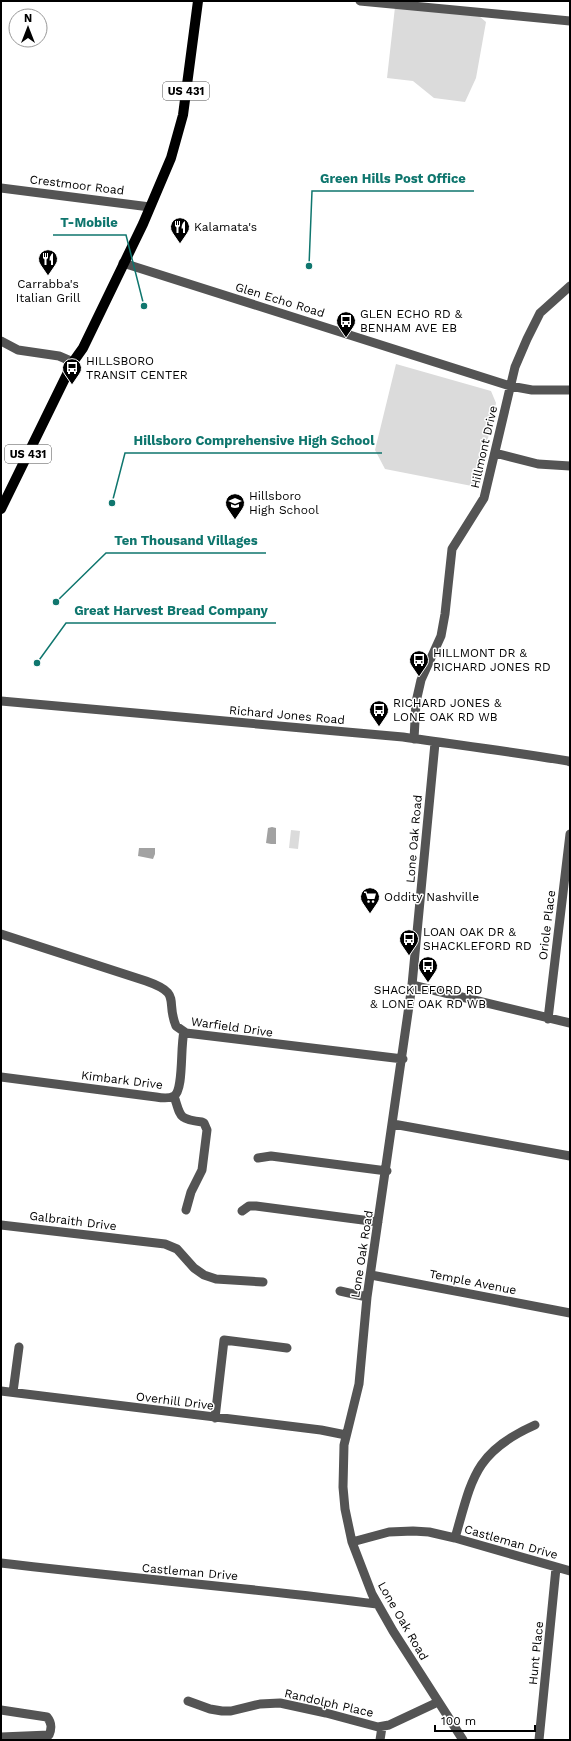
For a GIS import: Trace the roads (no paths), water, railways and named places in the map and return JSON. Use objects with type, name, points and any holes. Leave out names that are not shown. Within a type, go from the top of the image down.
[{"type":"main road","name":"US 431","points":[[1,509],[73,362],[83,348],[150,207],[171,158],[183,115],[198,1]]},
{"type":"street","points":[[360,1],[570,20]]},
{"type":"street","name":"Crestmoor Road","points":[[1,188],[150,207]]},
{"type":"street","name":"Glen Echo Road","points":[[123,263],[510,386],[532,390],[570,390]]},
{"type":"street","name":"Hillmont Drive","points":[[414,739],[416,702],[421,680],[441,636],[445,614],[452,549],[484,498],[515,367],[540,313],[570,286]]},
{"type":"street","points":[[1,341],[18,350],[59,356],[73,362]]},
{"type":"street","points":[[495,453],[538,464],[570,466]]},
{"type":"street","name":"Richard Jones Road","points":[[1,701],[414,739],[434,743],[568,760],[570,762]]},
{"type":"street","name":"Lone Oak Road","points":[[434,743],[412,985],[403,1059],[367,1297],[359,1384],[346,1435],[343,1456],[343,1486],[345,1509],[352,1542],[377,1604],[463,1740]]},
{"type":"street","name":"Oriole Place","points":[[548,1019],[570,834]]},
{"type":"street","name":"Warfield Drive","points":[[1,934],[160,986],[170,995],[175,1023],[178,1028],[184,1032],[403,1059]]},
{"type":"street","points":[[412,985],[548,1019],[570,1023]]},
{"type":"street","name":"Kimbark Drive","points":[[1,1077],[168,1098],[174,1096],[178,1092],[181,1083],[181,1051],[184,1032]]},
{"type":"street","points":[[174,1096],[181,1116],[186,1120],[204,1123],[207,1130],[202,1170],[191,1192],[186,1210]]},
{"type":"street","points":[[393,1124],[570,1156]]},
{"type":"street","points":[[258,1158],[272,1156],[386,1171]]},
{"type":"street","points":[[242,1211],[249,1206],[256,1206],[378,1222]]},
{"type":"street","name":"Galbraith Drive","points":[[1,1225],[165,1244],[177,1249],[194,1268],[204,1275],[216,1278],[263,1282]]},
{"type":"street","name":"Temple Avenue","points":[[371,1275],[570,1313]]},
{"type":"street","points":[[340,1291],[367,1297]]},
{"type":"street","points":[[215,1418],[224,1340],[287,1348]]},
{"type":"street","points":[[13,1392],[19,1347]]},
{"type":"street","name":"Overhill Drive","points":[[1,1391],[321,1430],[346,1435]]},
{"type":"street","points":[[455,1538],[474,1478],[480,1466],[494,1449],[503,1441],[535,1425]]},
{"type":"street","name":"Castleman Drive","points":[[352,1542],[381,1534],[405,1531],[429,1532],[570,1571]]},
{"type":"street","name":"Castleman Drive","points":[[1,1563],[128,1578],[291,1593],[377,1604]]},
{"type":"street","name":"Hunt Place","points":[[539,1740],[556,1568]]},
{"type":"street","name":"Randolph Place","points":[[188,1701],[210,1709],[222,1711],[231,1711],[260,1704],[280,1704],[326,1713],[374,1727],[382,1727],[438,1702]]},
{"type":"street","points":[[1,1710],[46,1717],[51,1722],[52,1727],[49,1736],[1,1737]]},
{"type":"street","points":[[380,1740],[382,1727]]},
{"type":"place","name":"Kalamata's","points":[[180,244]]},
{"type":"place","name":"Green Hills Post Office","points":[[309,266]]},
{"type":"place","name":"Carrabba's Italian Grill","points":[[48,276]]},
{"type":"place","name":"T-Mobile","points":[[144,306]]},
{"type":"place","name":"GLEN ECHO RD & BENHAM AVE EB","points":[[346,338]]},
{"type":"place","name":"HILLSBORO TRANSIT CENTER","points":[[72,385]]},
{"type":"place","name":"Hillsboro Comprehensive High School","points":[[112,503]]},
{"type":"place","name":"Hillsboro High School","points":[[235,520]]},
{"type":"place","name":"Ten Thousand Villages","points":[[56,602]]},
{"type":"place","name":"Great Harvest Bread Company","points":[[37,663]]},
{"type":"place","name":"HILLMONT DR & RICHARD JONES RD","points":[[419,677]]},
{"type":"place","name":"RICHARD JONES & LONE OAK RD WB","points":[[379,727]]},
{"type":"place","name":"Oddity Nashville","points":[[370,914]]},
{"type":"place","name":"LOAN OAK DR & SHACKLEFORD RD","points":[[409,956]]},
{"type":"place","name":"SHACKLEFORD RD & LONE OAK RD WB","points":[[428,983]]}]
